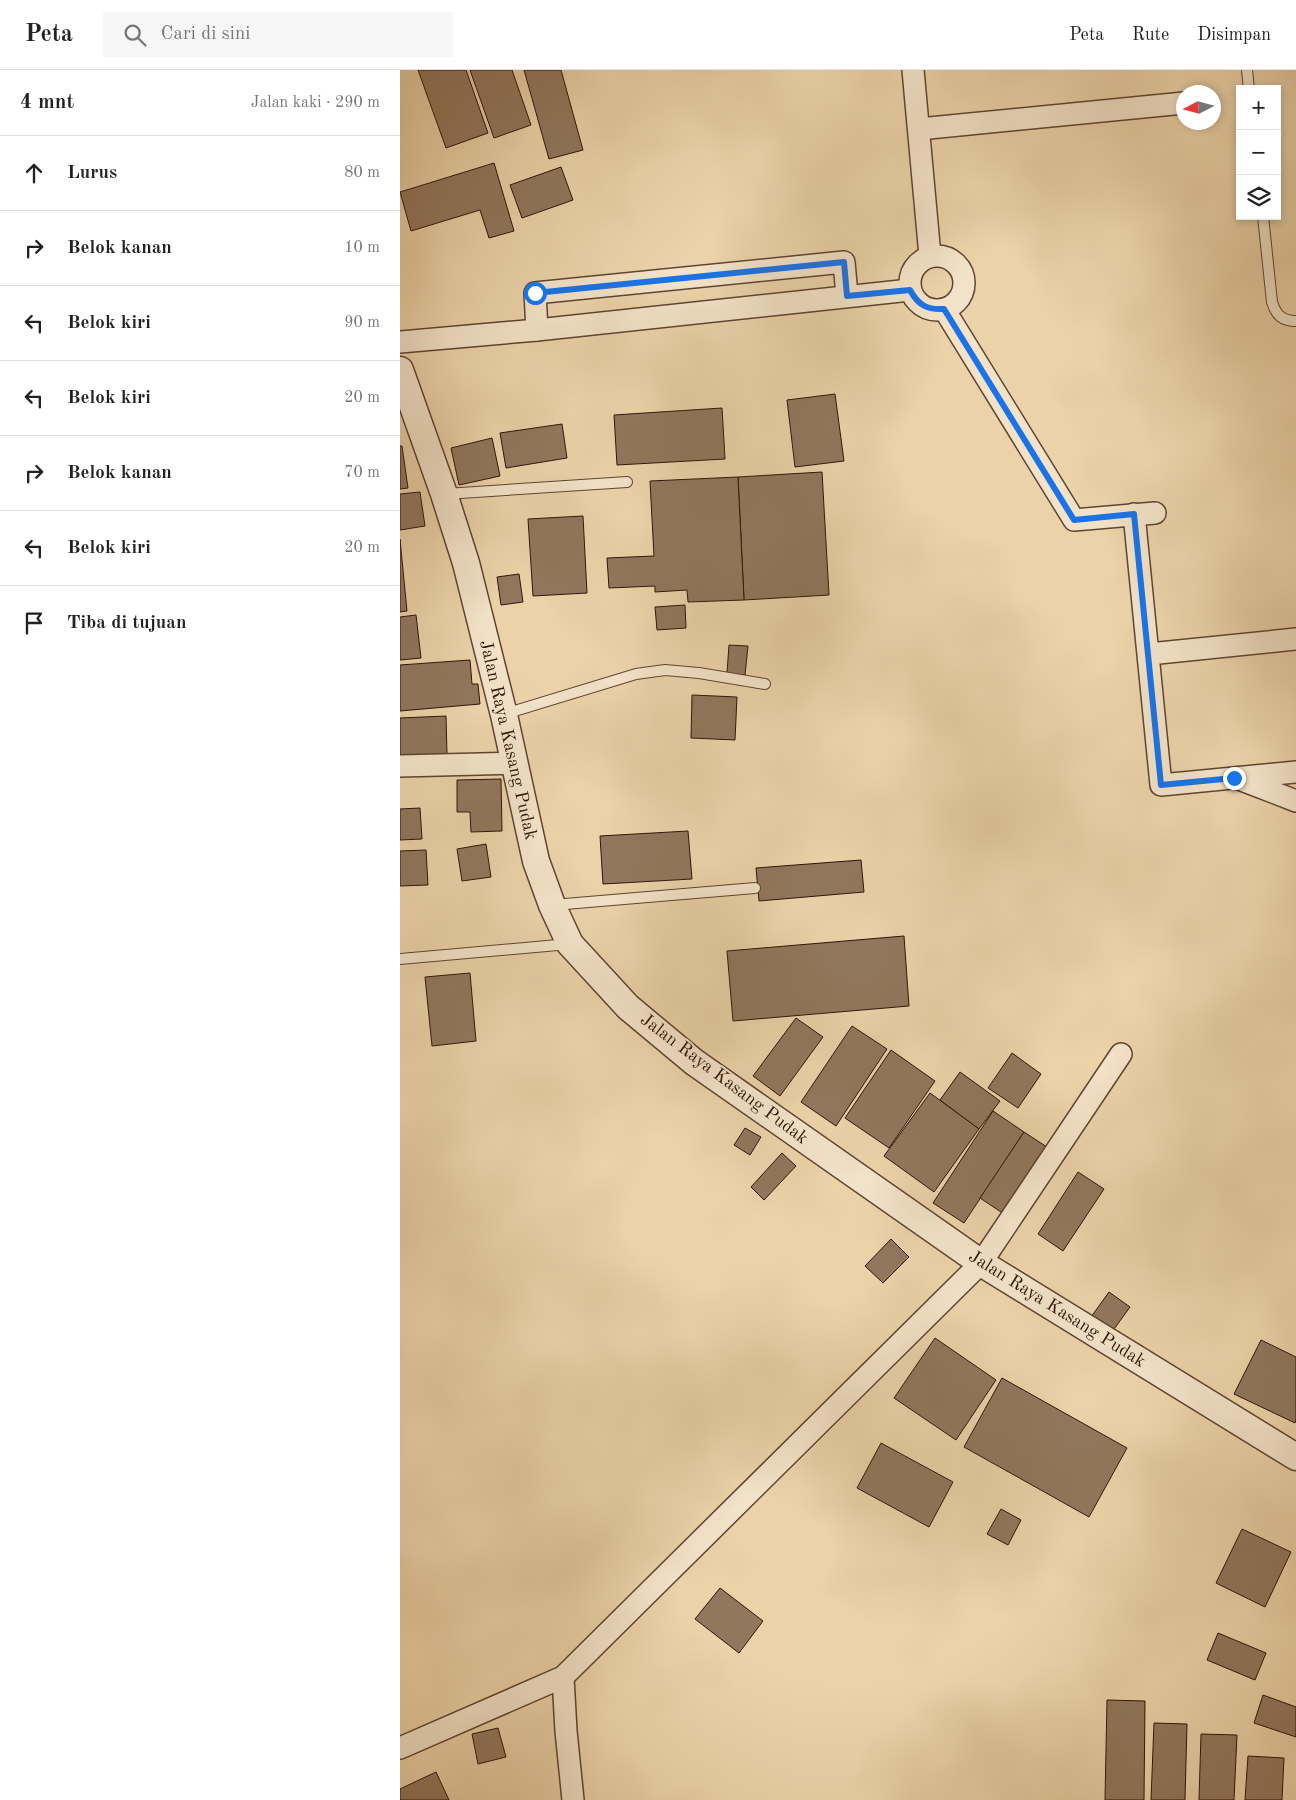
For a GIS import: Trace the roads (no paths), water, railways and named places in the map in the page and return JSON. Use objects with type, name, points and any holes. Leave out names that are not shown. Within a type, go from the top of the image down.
[{"type":"street","points":[[913,70],[930,256]]},
{"type":"street","points":[[919,129],[1176,104]]},
{"type":"street","points":[[940,255],[951,258],[959,266],[963,275],[964,286],[961,296],[954,305],[944,309],[934,310],[923,307],[915,300],[910,290],[909,279],[913,269],[920,261],[930,256],[940,255]]},
{"type":"street","points":[[537,330],[535,293],[844,262],[847,296]]},
{"type":"street","points":[[400,342],[537,330],[910,290]]},
{"type":"street","points":[[944,309],[1074,520],[1145,513],[1149,654],[1161,785],[1296,772]]},
{"type":"street","name":"Jalan Raya Kasang Pudak","points":[[400,370],[444,494],[466,563],[516,763],[536,861],[552,905],[570,944],[628,1007],[694,1062],[981,1263],[1296,1457]]},
{"type":"street","points":[[1149,654],[1296,639]]},
{"type":"street","points":[[400,766],[516,763]]},
{"type":"street","points":[[1234,778],[1296,801]]},
{"type":"street","points":[[400,1748],[563,1677],[981,1263],[1121,1054]]},
{"type":"street","points":[[563,1677],[573,1800]]},
{"type":"lane","points":[[1247,70],[1249,85]]},
{"type":"lane","points":[[1263,220],[1272,302],[1275,313],[1285,320],[1296,321]]},
{"type":"lane","points":[[444,494],[628,482]]},
{"type":"lane","points":[[504,715],[636,674],[665,670],[699,673],[765,684]]},
{"type":"lane","points":[[552,905],[756,888]]},
{"type":"lane","points":[[400,959],[570,944]]}]
